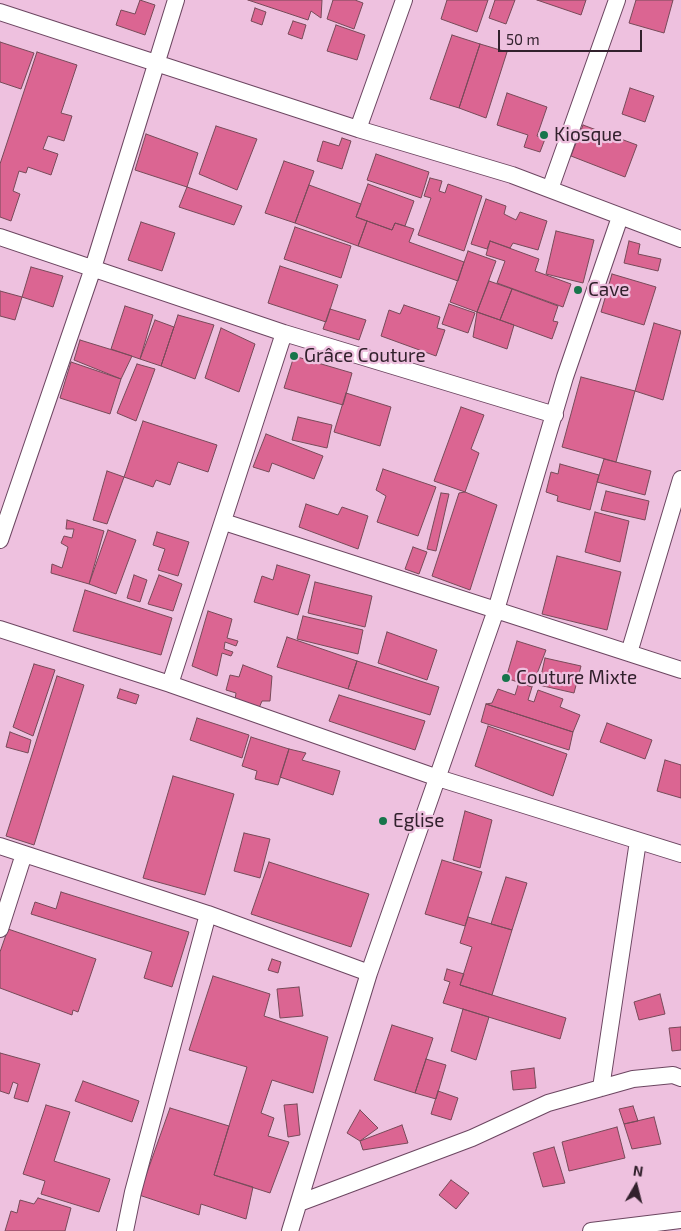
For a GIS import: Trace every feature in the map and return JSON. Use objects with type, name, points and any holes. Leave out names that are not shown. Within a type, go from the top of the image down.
[{"type":"street","points":[[0,540],[93,268],[176,0]]},
{"type":"street","points":[[358,129],[404,0]]},
{"type":"street","points":[[550,189],[616,0]]},
{"type":"street","points":[[0,12],[358,129],[512,175],[681,239]]},
{"type":"street","points":[[290,1231],[369,973],[496,610],[565,377],[620,217]]},
{"type":"street","points":[[0,237],[284,333],[555,415]]},
{"type":"street","points":[[170,684],[284,333]]},
{"type":"street","points":[[629,653],[681,479]]},
{"type":"street","points":[[224,522],[681,670]]},
{"type":"street","points":[[0,629],[170,684],[438,778],[681,854]]},
{"type":"street","points":[[601,1088],[638,841]]},
{"type":"street","points":[[0,846],[208,914],[369,973]]},
{"type":"street","points":[[0,929],[24,854]]},
{"type":"street","points":[[125,1231],[133,1192],[208,914]]},
{"type":"street","points":[[299,1203],[472,1138],[548,1103],[633,1079],[673,1075],[681,1078]]},
{"type":"street","points":[[591,1231],[681,1220]]},
{"type":"building","points":[[140,0],[155,5],[145,35],[116,25],[121,10],[135,14]]},
{"type":"building","points":[[248,0],[322,0],[321,18],[311,11],[308,20]]},
{"type":"building","points":[[333,0],[355,0],[363,3],[354,29],[327,19]]},
{"type":"building","points":[[447,0],[488,0],[477,32],[441,19]]},
{"type":"building","points":[[495,0],[515,0],[506,24],[489,18]]},
{"type":"building","points":[[537,0],[586,0],[581,15]]},
{"type":"building","points":[[636,0],[673,0],[664,33],[629,23]]},
{"type":"building","points":[[255,8],[266,12],[262,25],[251,21]]},
{"type":"building","points":[[293,21],[306,25],[302,39],[288,34]]},
{"type":"building","points":[[336,25],[365,35],[357,60],[327,51]]},
{"type":"building","points":[[452,35],[480,44],[459,108],[430,99]]},
{"type":"building","points":[[0,42],[34,53],[21,89],[0,82]]},
{"type":"building","points":[[480,44],[507,52],[486,118],[459,108]]},
{"type":"building","points":[[37,52],[77,65],[61,113],[72,116],[64,141],[48,136],[43,149],[58,154],[51,175],[28,167],[26,173],[19,171],[13,191],[20,194],[11,221],[0,217],[0,164]]},
{"type":"building","points":[[630,88],[654,96],[645,122],[622,114]]},
{"type":"building","points":[[507,93],[547,107],[537,136],[545,139],[540,152],[524,147],[528,135],[497,125]]},
{"type":"building","points":[[583,125],[637,145],[625,177],[571,156]]},
{"type":"building","points":[[216,126],[257,139],[237,190],[199,174]]},
{"type":"building","points":[[146,134],[198,153],[187,187],[135,170]]},
{"type":"building","points":[[342,138],[351,141],[342,169],[317,161],[323,141],[339,146]]},
{"type":"building","points":[[376,154],[429,172],[421,198],[367,180]]},
{"type":"building","points":[[284,161],[314,171],[295,223],[265,213]]},
{"type":"building","points":[[430,178],[442,181],[439,191],[445,193],[448,184],[482,196],[464,251],[418,235],[431,198],[424,196]]},
{"type":"building","points":[[368,184],[414,201],[405,226],[395,223],[392,230],[356,217]]},
{"type":"building","points":[[309,185],[361,204],[356,217],[367,221],[358,246],[295,223]]},
{"type":"building","points":[[187,187],[242,206],[234,225],[179,207]]},
{"type":"building","points":[[486,199],[506,206],[504,214],[516,220],[520,212],[547,221],[538,250],[513,243],[510,248],[490,241],[487,249],[471,244]]},
{"type":"building","points":[[367,221],[392,230],[395,223],[414,229],[409,242],[464,262],[458,281],[358,246]]},
{"type":"building","points":[[141,222],[175,233],[162,271],[128,260]]},
{"type":"building","points":[[295,227],[351,246],[341,278],[284,259]]},
{"type":"building","points":[[556,231],[594,240],[583,283],[546,274]]},
{"type":"building","points":[[490,241],[539,259],[535,271],[571,284],[563,307],[497,283],[505,261],[486,255]]},
{"type":"building","points":[[629,241],[640,244],[638,254],[661,259],[658,271],[624,263]]},
{"type":"building","points":[[468,251],[496,261],[477,312],[450,302]]},
{"type":"building","points":[[280,266],[338,285],[326,322],[268,303]]},
{"type":"building","points":[[31,267],[63,276],[53,307],[22,297]]},
{"type":"building","points":[[612,274],[656,287],[644,325],[601,312]]},
{"type":"building","points":[[489,281],[512,289],[500,320],[477,312]]},
{"type":"building","points":[[512,289],[558,306],[553,321],[558,322],[552,339],[500,320]]},
{"type":"building","points":[[0,291],[22,297],[15,320],[0,316]]},
{"type":"building","points":[[449,304],[475,313],[468,333],[442,324]]},
{"type":"building","points":[[404,305],[440,317],[437,328],[445,330],[436,356],[381,336],[389,310],[400,314]]},
{"type":"building","points":[[125,306],[153,315],[140,359],[111,349]]},
{"type":"building","points":[[330,309],[366,320],[359,340],[323,329]]},
{"type":"building","points":[[477,312],[514,325],[507,349],[473,337]]},
{"type":"building","points":[[178,315],[214,325],[195,379],[161,366]]},
{"type":"building","points":[[155,320],[174,327],[161,366],[140,359]]},
{"type":"building","points":[[654,323],[681,331],[663,400],[635,391]]},
{"type":"building","points":[[221,328],[255,344],[239,392],[205,378]]},
{"type":"building","points":[[80,340],[132,356],[121,379],[74,360]]},
{"type":"building","points":[[294,356],[352,373],[343,405],[284,388]]},
{"type":"building","points":[[71,362],[121,379],[110,414],[60,398]]},
{"type":"building","points":[[137,364],[155,369],[136,421],[117,413]]},
{"type":"building","points":[[581,377],[635,391],[616,462],[562,447]]},
{"type":"building","points":[[346,393],[391,407],[380,446],[334,432]]},
{"type":"building","points":[[461,407],[484,415],[471,449],[479,453],[465,492],[434,481]]},
{"type":"building","points":[[298,417],[332,425],[327,448],[292,440]]},
{"type":"building","points":[[143,421],[217,445],[208,472],[178,462],[170,485],[156,480],[153,487],[124,477]]},
{"type":"building","points":[[266,434],[323,456],[314,479],[272,463],[269,472],[253,467]]},
{"type":"building","points":[[604,459],[651,471],[645,495],[597,482]]},
{"type":"building","points":[[560,464],[599,475],[590,510],[557,501],[558,496],[546,492],[551,472],[558,474]]},
{"type":"building","points":[[383,469],[436,487],[418,536],[377,522],[386,496],[376,490]]},
{"type":"building","points":[[107,471],[124,477],[107,524],[93,520]]},
{"type":"building","points":[[606,491],[649,501],[645,520],[601,510]]},
{"type":"building","points":[[465,492],[497,505],[470,590],[432,576],[459,493]]},
{"type":"building","points":[[441,493],[449,494],[436,551],[427,549]]},
{"type":"building","points":[[306,504],[338,515],[342,507],[368,516],[358,549],[299,527]]},
{"type":"building","points":[[595,512],[629,521],[620,562],[585,552]]},
{"type":"building","points":[[67,520],[104,531],[89,584],[51,573],[52,564],[62,568],[68,547],[61,543],[64,536],[72,538],[74,529],[66,529]]},
{"type":"building","points":[[108,530],[136,540],[116,594],[89,584]]},
{"type":"building","points":[[157,532],[189,542],[178,576],[158,570],[165,549],[153,545]]},
{"type":"building","points":[[413,547],[427,552],[419,574],[405,569]]},
{"type":"building","points":[[557,556],[621,572],[607,630],[542,614]]},
{"type":"building","points":[[277,565],[310,575],[298,615],[254,602],[262,576],[273,580]]},
{"type":"building","points":[[134,575],[147,580],[140,602],[127,598]]},
{"type":"building","points":[[159,575],[182,584],[173,611],[148,604]]},
{"type":"building","points":[[315,582],[372,596],[365,627],[308,613]]},
{"type":"building","points":[[85,590],[172,618],[161,655],[73,631]]},
{"type":"building","points":[[208,611],[232,619],[227,638],[238,641],[236,646],[225,642],[224,649],[233,652],[231,656],[222,653],[217,676],[192,666]]},
{"type":"building","points":[[303,616],[363,630],[358,654],[297,639]]},
{"type":"building","points":[[387,632],[437,650],[427,680],[378,663]]},
{"type":"building","points":[[287,637],[357,661],[348,689],[277,667]]},
{"type":"building","points":[[517,641],[546,650],[532,687],[506,678]]},
{"type":"building","points":[[545,658],[581,666],[574,693],[539,685]]},
{"type":"building","points":[[357,661],[439,687],[430,715],[348,689]]},
{"type":"building","points":[[34,664],[55,670],[33,736],[13,727]]},
{"type":"building","points":[[243,665],[272,676],[270,701],[262,701],[259,708],[235,700],[236,693],[226,690],[230,675],[239,677]]},
{"type":"building","points":[[57,676],[84,685],[34,845],[6,836]]},
{"type":"building","points":[[519,682],[532,687],[528,700],[534,702],[538,690],[563,699],[560,707],[580,715],[573,732],[486,704],[492,703],[498,689],[515,695]]},
{"type":"building","points":[[120,689],[139,695],[136,704],[117,698]]},
{"type":"building","points":[[339,695],[425,721],[415,750],[329,721]]},
{"type":"building","points":[[486,704],[573,732],[569,750],[481,722]]},
{"type":"building","points":[[197,718],[249,735],[242,758],[190,740]]},
{"type":"building","points":[[607,723],[652,740],[645,759],[600,742]]},
{"type":"building","points":[[488,726],[567,754],[553,796],[475,766]]},
{"type":"building","points":[[10,732],[31,740],[28,753],[6,747]]},
{"type":"building","points":[[251,737],[289,749],[278,785],[255,779],[257,771],[242,766]]},
{"type":"building","points":[[289,749],[306,753],[302,760],[340,771],[333,795],[280,777]]},
{"type":"building","points":[[665,760],[681,765],[681,798],[657,791]]},
{"type":"building","points":[[173,776],[234,794],[205,895],[143,878]]},
{"type":"building","points":[[465,811],[492,820],[480,868],[453,860]]},
{"type":"building","points":[[244,833],[270,839],[260,878],[234,871]]},
{"type":"building","points":[[442,860],[482,872],[465,926],[425,914]]},
{"type":"building","points":[[269,862],[369,894],[351,947],[251,914]]},
{"type":"building","points":[[506,877],[527,883],[512,930],[491,924]]},
{"type":"building","points":[[61,892],[189,932],[172,987],[144,978],[152,952],[31,914],[35,902],[56,909]]},
{"type":"building","points":[[468,917],[512,930],[492,995],[460,985],[472,947],[460,943]]},
{"type":"building","points":[[8,929],[96,959],[78,1012],[73,1010],[72,1015],[0,988],[0,952]]},
{"type":"building","points":[[272,959],[281,962],[278,973],[268,970]]},
{"type":"building","points":[[447,969],[464,974],[460,985],[566,1018],[560,1039],[443,1003],[450,982],[444,980]]},
{"type":"building","points":[[213,976],[270,994],[264,1016],[328,1037],[313,1093],[272,1080],[261,1113],[274,1118],[268,1136],[289,1142],[270,1193],[214,1175],[247,1067],[189,1050]]},
{"type":"building","points":[[299,987],[303,1016],[280,1018],[277,989]]},
{"type":"building","points":[[660,994],[665,1014],[639,1020],[634,1002]]},
{"type":"building","points":[[463,1009],[489,1017],[476,1060],[451,1051]]},
{"type":"building","points":[[392,1025],[433,1038],[415,1093],[374,1080]]},
{"type":"building","points":[[681,1027],[681,1050],[672,1051],[669,1028]]},
{"type":"building","points":[[0,1053],[40,1064],[28,1102],[14,1098],[18,1084],[13,1082],[9,1094],[0,1091]]},
{"type":"building","points":[[426,1059],[446,1065],[436,1099],[415,1093]]},
{"type":"building","points":[[534,1068],[536,1088],[513,1090],[511,1071]]},
{"type":"building","points":[[83,1081],[139,1101],[132,1122],[75,1101]]},
{"type":"building","points":[[438,1091],[458,1098],[451,1120],[431,1114]]},
{"type":"building","points":[[297,1104],[300,1135],[288,1137],[284,1105]]},
{"type":"building","points":[[46,1105],[70,1112],[54,1161],[110,1179],[99,1212],[41,1194],[45,1181],[23,1174]]},
{"type":"building","points":[[633,1106],[638,1121],[624,1124],[619,1109]]},
{"type":"building","points":[[170,1108],[229,1126],[214,1175],[253,1187],[246,1219],[201,1204],[199,1215],[139,1195]]},
{"type":"building","points":[[360,1110],[378,1128],[360,1141],[347,1133]]},
{"type":"building","points":[[654,1117],[661,1144],[632,1149],[624,1124]]},
{"type":"building","points":[[402,1125],[408,1143],[363,1150],[360,1141]]},
{"type":"building","points":[[617,1127],[625,1158],[569,1171],[562,1142]]},
{"type":"building","points":[[554,1147],[565,1183],[543,1187],[533,1153]]},
{"type":"building","points":[[451,1180],[469,1193],[456,1209],[439,1195]]},
{"type":"building","points":[[38,1198],[71,1208],[65,1231],[5,1231],[11,1211],[17,1213],[20,1200],[34,1204]]},
{"type":"place","name":"Kiosque","points":[[544,135]]},
{"type":"place","name":"Cave","points":[[578,290]]},
{"type":"place","name":"Grâce Couture","points":[[294,356]]},
{"type":"place","name":"Couture Mixte","points":[[506,678]]},
{"type":"place","name":"Eglise","points":[[383,821]]}]
